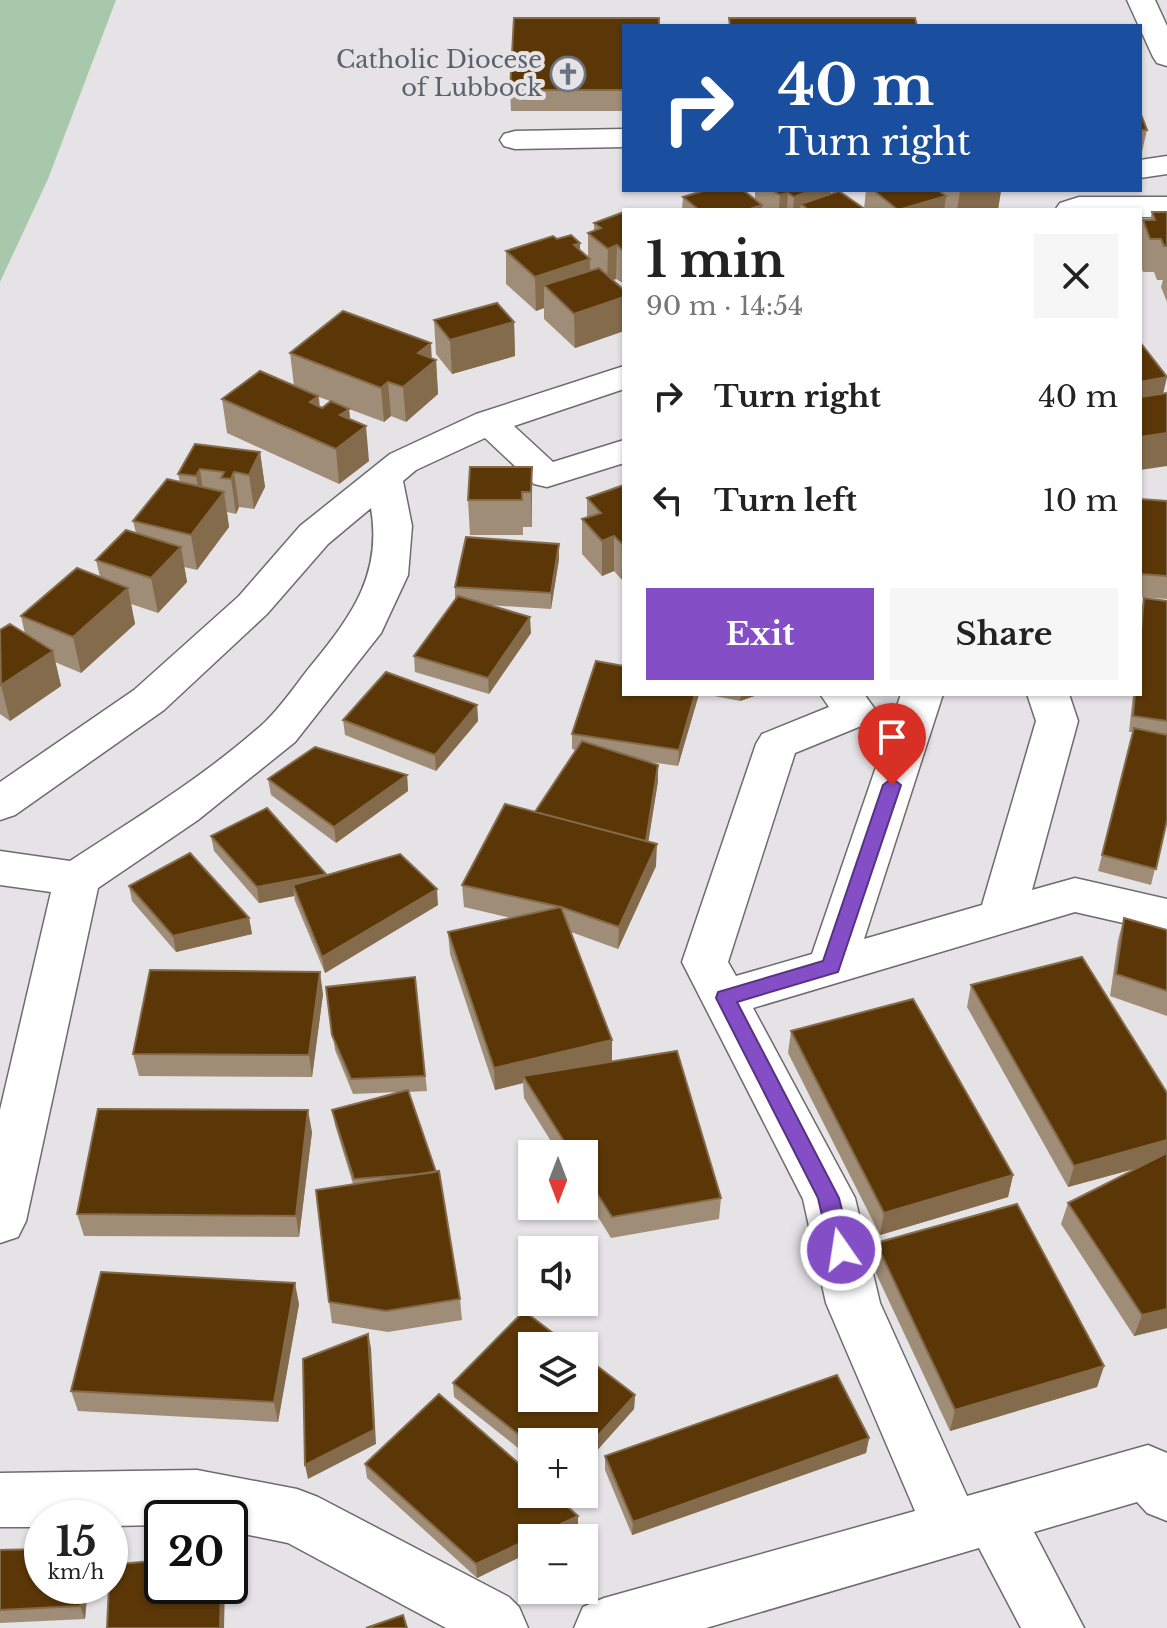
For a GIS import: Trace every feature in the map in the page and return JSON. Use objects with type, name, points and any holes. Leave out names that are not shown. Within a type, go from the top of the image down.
[{"type":"lane","points":[[1141,0],[1167,57]]},
{"type":"lane","points":[[515,140],[622,138]]},
{"type":"lane","points":[[1142,169],[1167,165]]},
{"type":"lane","points":[[1076,208],[1167,207]]},
{"type":"lane","points":[[1142,232],[1167,232]]},
{"type":"lane","points":[[0,804],[149,700],[253,605],[314,535],[403,462],[489,422],[622,378]]},
{"type":"lane","points":[[489,422],[547,476],[622,452]]},
{"type":"lane","points":[[0,868],[77,879],[182,809],[280,732],[367,624],[388,575],[393,526],[384,478]]},
{"type":"lane","points":[[890,696],[848,703],[777,744],[705,962],[829,1198],[853,1303],[973,1522],[1054,1628]]},
{"type":"lane","points":[[831,967],[921,696]]},
{"type":"lane","points":[[1002,916],[1057,721],[1049,696]]},
{"type":"lane","points":[[0,1221],[77,879]]},
{"type":"lane","points":[[725,998],[1075,895],[1167,916]]},
{"type":"lane","points":[[604,1628],[1148,1472],[1167,1494]]},
{"type":"lane","points":[[0,1500],[197,1497],[297,1517],[488,1618],[498,1628]]},
{"type":"green space","points":[[0,0],[116,0],[48,179],[0,282]]},
{"type":"building","name":"Catholic Diocese of Lubbock","points":[[514,18],[659,18],[659,24],[622,24],[622,90],[510,90]]},
{"type":"building","points":[[729,18],[915,18],[916,24],[730,24]]},
{"type":"building","points":[[699,192],[746,192],[762,205],[753,208],[697,208],[683,197]]},
{"type":"building","points":[[775,192],[807,192],[794,197],[788,193],[780,195]]},
{"type":"building","points":[[840,192],[863,208],[806,208],[801,204]]},
{"type":"building","points":[[876,192],[941,192],[946,196],[905,208],[896,208]]},
{"type":"building","points":[[1152,212],[1167,212],[1167,246],[1161,239],[1150,239],[1143,220],[1155,220]]},
{"type":"building","points":[[622,213],[622,250],[617,245],[608,249],[588,233],[601,228],[594,223]]},
{"type":"building","points":[[571,235],[580,243],[574,245],[590,259],[535,277],[506,251],[553,236],[557,239]]},
{"type":"building","points":[[599,268],[622,288],[622,298],[574,314],[544,285]]},
{"type":"building","points":[[497,303],[514,322],[450,340],[434,320]]},
{"type":"building","points":[[343,311],[431,343],[418,353],[436,360],[403,387],[388,382],[381,388],[290,353]]},
{"type":"building","points":[[1142,345],[1167,377],[1142,382]]},
{"type":"building","points":[[260,371],[318,396],[310,402],[322,408],[331,401],[349,409],[340,415],[366,426],[336,449],[222,399]]},
{"type":"building","points":[[1167,393],[1167,433],[1142,437],[1142,397]]},
{"type":"building","points":[[195,444],[260,452],[249,475],[234,472],[231,479],[221,478],[224,472],[200,469],[196,476],[178,474]]},
{"type":"building","points":[[470,467],[532,467],[531,492],[522,492],[522,500],[468,500]]},
{"type":"building","points":[[167,479],[224,492],[191,535],[133,521]]},
{"type":"building","points":[[622,486],[622,544],[614,536],[602,541],[582,519],[601,513],[587,498]]},
{"type":"building","points":[[1142,499],[1167,501],[1167,576],[1142,574]]},
{"type":"building","points":[[126,530],[181,547],[151,578],[96,560]]},
{"type":"building","points":[[466,537],[559,544],[551,593],[455,587]]},
{"type":"building","points":[[77,568],[128,588],[73,637],[21,616]]},
{"type":"building","points":[[458,596],[530,617],[488,678],[414,656]]},
{"type":"building","points":[[1144,598],[1167,601],[1167,721],[1133,716],[1135,696],[1142,696]]},
{"type":"building","points":[[10,624],[53,651],[1,685],[0,630]]},
{"type":"building","points":[[596,661],[622,666],[622,696],[694,696],[679,750],[572,734]]},
{"type":"building","points":[[386,672],[477,705],[435,755],[343,720]]},
{"type":"building","points":[[1134,728],[1167,735],[1167,820],[1156,869],[1102,855]]},
{"type":"building","points":[[582,741],[658,765],[646,841],[535,812]]},
{"type":"building","points":[[315,747],[407,775],[334,827],[268,779]]},
{"type":"building","points":[[505,804],[657,844],[619,927],[561,907],[462,885]]},
{"type":"building","points":[[267,808],[326,874],[257,887],[211,836]]},
{"type":"building","points":[[190,853],[249,918],[173,936],[129,886]]},
{"type":"building","points":[[400,854],[437,889],[322,957],[293,885]]},
{"type":"building","points":[[561,907],[612,1040],[494,1068],[448,932]]},
{"type":"building","points":[[1124,918],[1167,930],[1167,991],[1116,974]]},
{"type":"building","points":[[1082,957],[1167,1093],[1167,1140],[1074,1166],[971,985]]},
{"type":"building","points":[[150,970],[320,972],[309,1055],[133,1054]]},
{"type":"building","points":[[415,977],[425,1076],[351,1079],[332,1035],[326,987]]},
{"type":"building","points":[[913,999],[1013,1175],[884,1213],[791,1031]]},
{"type":"building","points":[[677,1051],[721,1198],[612,1217],[598,1195],[598,1140],[563,1140],[523,1076]]},
{"type":"building","points":[[408,1090],[436,1172],[354,1179],[332,1110]]},
{"type":"building","points":[[98,1109],[308,1110],[296,1216],[77,1214]]},
{"type":"building","points":[[1167,1153],[1167,1309],[1142,1315],[1068,1203]]},
{"type":"building","points":[[439,1171],[460,1299],[386,1311],[329,1302],[316,1190]]},
{"type":"building","points":[[1017,1204],[1104,1366],[955,1410],[876,1243]]},
{"type":"building","points":[[101,1272],[295,1283],[274,1402],[71,1391]]},
{"type":"building","points":[[519,1316],[531,1316],[552,1332],[518,1332],[518,1412],[598,1412],[598,1367],[635,1395],[598,1436],[598,1428],[518,1428],[518,1434],[453,1383]]},
{"type":"building","points":[[368,1334],[374,1430],[305,1465],[303,1359]]},
{"type":"building","points":[[837,1375],[869,1438],[633,1522],[605,1456]]},
{"type":"building","points":[[439,1394],[518,1463],[518,1508],[569,1508],[578,1516],[561,1524],[518,1524],[518,1544],[476,1564],[365,1464]]},
{"type":"building","points":[[24,1549],[24,1604],[80,1606],[0,1610],[0,1550]]},
{"type":"building","points":[[144,1562],[144,1604],[221,1604],[220,1628],[107,1628],[108,1604],[128,1604],[128,1563]]},
{"type":"building","points":[[403,1615],[407,1628],[366,1628]]},
{"type":"place","name":"Catholic Diocese of Lubbock","points":[[568,74]]},
{"type":"route","points":[[841,1250],[829,1198],[725,998],[831,967],[892,785]]}]
